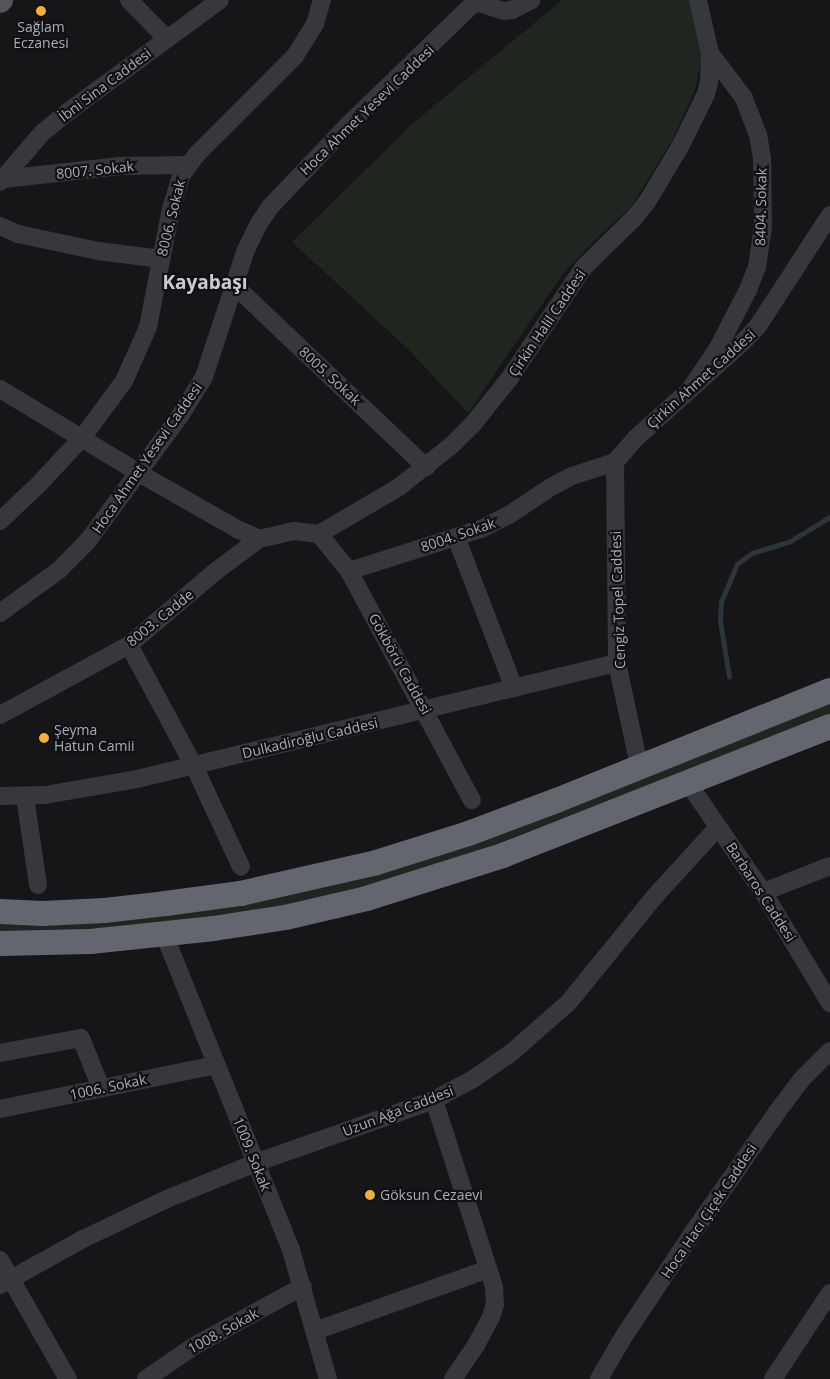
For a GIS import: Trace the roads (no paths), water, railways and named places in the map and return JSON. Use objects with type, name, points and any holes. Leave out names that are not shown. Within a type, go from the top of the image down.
[{"type":"highway","points":[[0,911],[51,912],[156,904],[240,893],[310,878],[423,848],[547,803],[830,690]]},
{"type":"highway","points":[[0,943],[90,941],[164,934],[262,921],[366,898],[502,855],[830,726]]},
{"type":"street","points":[[129,0],[167,39]]},
{"type":"street","name":"İbni Sina Caddesi","points":[[1,181],[42,133],[96,90],[220,0]]},
{"type":"street","name":"8006. Sokak","points":[[0,521],[38,485],[82,438],[124,381],[142,345],[150,319],[175,192],[187,165],[294,56],[315,24],[322,0]]},
{"type":"street","points":[[477,1],[504,10],[512,10],[532,0]]},
{"type":"street","name":"Çirkin Halil Caddesi","points":[[319,534],[400,487],[452,446],[490,405],[584,267],[634,218],[646,202],[681,145],[706,94],[710,76],[710,53],[698,0]]},
{"type":"street","name":"Hoca Ahmet Yesevi Caddesi","points":[[0,613],[44,582],[74,556],[102,524],[180,416],[204,377],[251,237],[270,208],[348,125],[477,1]]},
{"type":"street","name":"8404. Sokak","points":[[691,388],[718,348],[748,290],[757,267],[763,227],[762,159],[756,128],[744,98],[710,53]]},
{"type":"street","name":"8007. Sokak","points":[[1,181],[120,166],[187,165]]},
{"type":"street","name":"Çirkin Ahmet Caddesi","points":[[615,462],[636,438],[744,341],[758,326],[830,215]]},
{"type":"street","points":[[0,226],[18,234],[44,240],[98,251],[161,259]]},
{"type":"street","name":"8005. Sokak","points":[[234,285],[426,466]]},
{"type":"street","points":[[0,389],[139,473],[237,529],[259,539],[294,531],[319,534]]},
{"type":"street","name":"8004. Sokak","points":[[349,571],[495,523],[551,487],[572,476],[615,462]]},
{"type":"street","name":"Cengiz Topel Caddesi","points":[[615,462],[618,663],[639,766]]},
{"type":"street","name":"Gökbörü Caddesi","points":[[319,534],[349,571],[472,800]]},
{"type":"street","points":[[456,537],[514,688]]},
{"type":"street","name":"8003. Cadde","points":[[0,715],[129,645],[216,571],[259,539]]},
{"type":"street","points":[[129,645],[194,766],[242,867]]},
{"type":"street","name":"Dulkadiroğlu Caddesi","points":[[0,796],[25,797],[100,787],[425,711],[618,663]]},
{"type":"street","name":"Barbaros Caddesi","points":[[688,783],[763,892],[830,1003]]},
{"type":"street","points":[[25,797],[38,885]]},
{"type":"street","name":"Uzun Ağa Caddesi","points":[[6,1282],[82,1240],[142,1211],[255,1163],[434,1100],[473,1080],[511,1053],[552,1018],[592,975],[674,875],[718,827]]},
{"type":"street","points":[[763,892],[830,866]]},
{"type":"street","name":"1009. Sokak","points":[[164,934],[255,1163],[279,1218],[303,1286],[328,1379]]},
{"type":"street","points":[[0,1053],[81,1038],[101,1088]]},
{"type":"street","name":"Hoca Hacı Çiçek Caddesi","points":[[599,1379],[624,1336],[743,1160],[801,1080],[830,1051]]},
{"type":"street","name":"1006. Sokak","points":[[0,1109],[216,1064]]},
{"type":"street","points":[[434,1100],[494,1287],[495,1304],[493,1310],[476,1345],[453,1379]]},
{"type":"street","points":[[0,1260],[6,1282],[68,1379]]},
{"type":"street","points":[[315,1331],[488,1269]]},
{"type":"street","name":"1008. Sokak","points":[[146,1379],[194,1346],[303,1286]]},
{"type":"street","points":[[774,1379],[830,1293]]},
{"type":"waterway","points":[[729,677],[720,621],[721,602],[737,564],[752,553],[789,542],[830,517]]},
{"type":"place","name":"Sağlam Eczanesi","points":[[41,11]]},
{"type":"place","name":"Şeyma Hatun Camii","points":[[44,738]]},
{"type":"place","name":"Göksun Cezaevi","points":[[370,1195]]},
{"type":"district","name":"Kayabaşı","points":[[205,283]]}]
